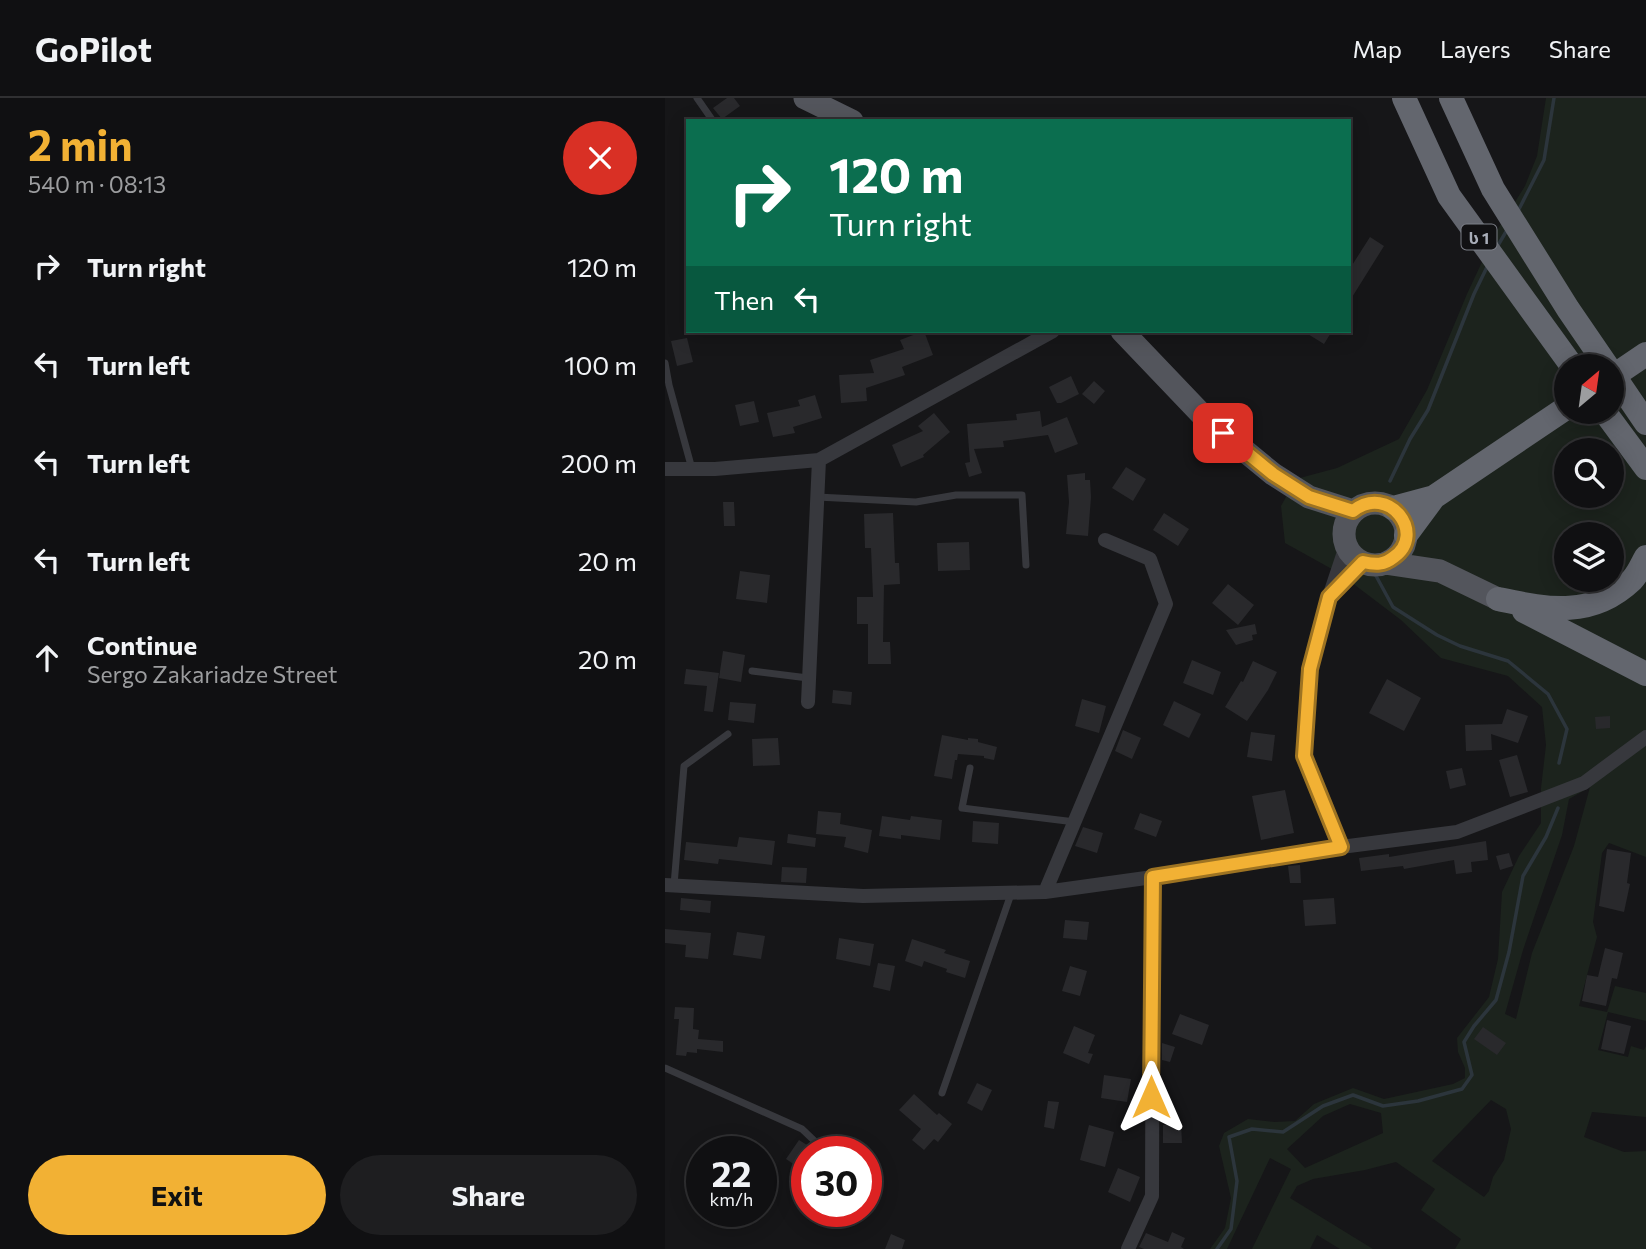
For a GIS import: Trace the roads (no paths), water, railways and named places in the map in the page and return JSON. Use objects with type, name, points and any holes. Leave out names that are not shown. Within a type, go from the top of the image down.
[{"type":"highway","name":"ს 1","points":[[1404,98],[1449,195],[1562,354]]},
{"type":"highway","name":"ს 1","points":[[1451,98],[1493,189],[1599,354]]},
{"type":"highway","points":[[1624,368],[1646,354]]},
{"type":"highway","points":[[1624,392],[1646,423]]},
{"type":"highway","points":[[1393,508],[1434,497],[1554,416]]},
{"type":"highway","points":[[1613,424],[1646,468]]},
{"type":"highway","points":[[1406,538],[1434,497]]},
{"type":"highway","points":[[1498,600],[1544,609],[1577,609],[1610,597],[1634,578],[1646,557]]},
{"type":"highway","points":[[1498,600],[1533,615],[1646,674]]},
{"type":"main road","points":[[805,98],[848,119]]},
{"type":"main road","points":[[1124,333],[1206,419],[1273,474],[1309,497],[1353,511]]},
{"type":"main road","points":[[1309,497],[1353,556],[1375,563],[1440,571]]},
{"type":"main road","points":[[1345,542],[1346,523],[1353,511],[1373,503],[1393,508],[1403,520],[1406,538],[1399,554],[1375,563]]},
{"type":"main road","points":[[1406,538],[1440,571],[1498,600]]},
{"type":"street","points":[[665,469],[715,469],[819,460],[1049,333]]},
{"type":"street","points":[[808,702],[819,460]]},
{"type":"street","points":[[1045,892],[1166,604],[1150,559],[1105,540]]},
{"type":"street","points":[[1341,847],[1304,756],[1310,669],[1345,542]]},
{"type":"street","points":[[1329,597],[1375,563]]},
{"type":"street","points":[[670,886],[863,895],[1045,892],[1457,832],[1584,783],[1646,737]]},
{"type":"street","points":[[1128,1249],[1152,1196],[1153,877]]},
{"type":"lane","points":[[697,98],[712,119]]},
{"type":"lane","points":[[665,363],[692,469]]},
{"type":"lane","points":[[817,497],[916,502],[957,495],[1022,495],[1026,565]]},
{"type":"lane","points":[[752,671],[809,678]]},
{"type":"lane","points":[[670,886],[684,766],[728,734]]},
{"type":"lane","points":[[970,768],[962,808],[1075,822]]},
{"type":"lane","points":[[942,1093],[1011,894]]},
{"type":"lane","points":[[665,1068],[801,1129],[809,1136]]},
{"type":"waterway","points":[[1518,211],[1544,160],[1554,98]]},
{"type":"waterway","points":[[1497,247],[1507,230]]},
{"type":"waterway","points":[[1390,481],[1410,439],[1428,410],[1487,267]]},
{"type":"waterway","points":[[1375,574],[1393,607],[1460,646],[1508,661],[1548,694],[1567,729],[1559,763]]},
{"type":"waterway","points":[[1217,1249],[1231,1229],[1237,1181],[1229,1137],[1252,1129],[1283,1132],[1323,1106],[1353,1095],[1383,1106],[1418,1101],[1462,1089],[1472,1075],[1464,1042],[1496,1000],[1509,952],[1523,876],[1546,837],[1558,808]]}]
